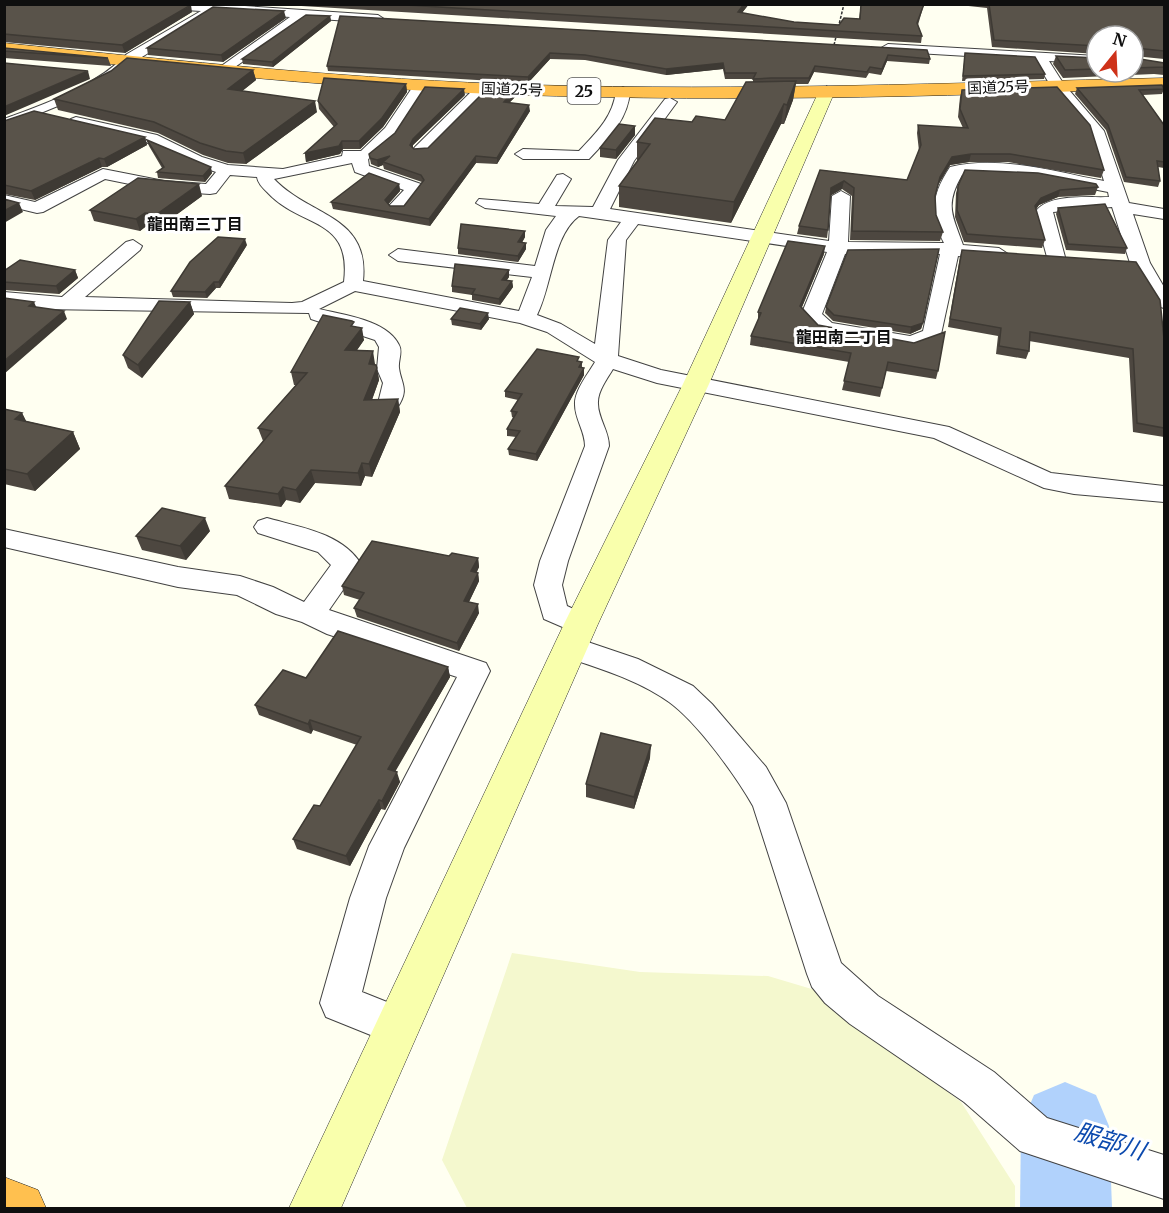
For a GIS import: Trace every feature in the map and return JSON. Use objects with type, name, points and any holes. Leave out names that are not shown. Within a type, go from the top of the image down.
[{"type":"highway","name":"国道25号","points":[[4,48],[225,70],[483,88],[827,91],[1164,83]]},
{"type":"highway","points":[[4,1203],[20,1209]]},
{"type":"street","points":[[153,4],[394,20]]},
{"type":"street","points":[[4,124],[36,112],[109,74],[209,9]]},
{"type":"street","points":[[225,70],[301,15]]},
{"type":"street","points":[[834,45],[1085,59]]},
{"type":"street","points":[[1039,56],[1058,85],[1096,131],[1142,265],[1164,302]]},
{"type":"street","points":[[89,72],[109,74]]},
{"type":"street","points":[[36,112],[151,138],[196,160],[226,170],[266,173],[297,171],[359,157],[376,147],[402,116],[421,85]]},
{"type":"street","points":[[421,150],[483,88]]},
{"type":"street","points":[[523,154],[583,156],[615,119],[623,101],[624,91]]},
{"type":"street","points":[[315,1209],[575,636],[696,384],[827,91]]},
{"type":"street","points":[[599,213],[626,160],[670,102]]},
{"type":"street","points":[[341,153],[359,157]]},
{"type":"street","points":[[359,157],[361,169],[415,188],[397,207]]},
{"type":"street","points":[[841,196],[838,248],[811,315],[825,328],[912,343],[933,335],[950,249],[954,244],[943,225],[940,207],[949,182],[956,171],[971,168],[1041,174],[1164,214]]},
{"type":"street","points":[[4,200],[37,207],[103,174],[174,188],[210,189],[226,170]]},
{"type":"street","points":[[266,173],[265,180],[271,190],[288,204],[326,220],[347,238],[353,248],[355,265],[353,285]]},
{"type":"street","points":[[544,209],[564,179]]},
{"type":"street","points":[[1056,257],[1044,213],[1046,209],[1051,206],[1119,199]]},
{"type":"street","points":[[485,202],[572,213]]},
{"type":"street","points":[[525,318],[535,299],[555,231],[575,210],[838,248],[928,247],[1077,259]]},
{"type":"street","points":[[633,218],[617,240],[615,248],[606,344],[607,360],[591,388],[586,405],[597,434],[597,446],[554,561],[548,585],[554,612],[575,636],[682,695],[701,713],[754,777],[769,803],[826,974],[839,989],[864,1010],[938,1058],[1005,1107],[1035,1136],[1160,1175]]},
{"type":"street","points":[[67,303],[133,246]]},
{"type":"street","points":[[398,255],[543,273]]},
{"type":"street","points":[[1119,261],[1164,269]]},
{"type":"street","points":[[306,308],[353,285],[525,318],[554,328],[607,360],[631,369],[941,432],[993,454],[1025,472],[1060,484],[1164,494]]},
{"type":"street","points":[[4,298],[67,303],[306,308],[321,316],[350,323],[382,336],[390,347],[388,369],[394,383],[389,403]]},
{"type":"street","points":[[267,527],[327,546],[347,564],[311,614]]},
{"type":"street","points":[[4,538],[178,577],[240,586],[263,594],[286,608],[311,614],[337,626],[475,671],[387,846],[368,898],[340,1003],[398,1026]]},
{"type":"path","points":[[834,45],[844,4]]},
{"type":"green space","points":[[512,953],[640,972],[768,976],[815,990],[961,1102],[1015,1186],[1015,1208],[467,1208],[442,1160]]},
{"type":"building","points":[[4,4],[191,5],[122,45],[4,34]]},
{"type":"building","points":[[389,4],[744,4],[738,12],[794,22],[839,25],[844,18],[860,19],[861,4],[924,4],[917,23],[922,36]]},
{"type":"building","points":[[989,4],[1164,4],[1164,51],[1145,49],[1145,24],[1085,24],[1085,45],[994,40]]},
{"type":"building","points":[[213,7],[284,11],[221,55],[147,48]]},
{"type":"building","points":[[306,15],[330,16],[272,62],[242,59]]},
{"type":"building","points":[[340,16],[927,50],[930,59],[888,55],[882,69],[870,67],[867,72],[815,66],[809,78],[753,79],[756,73],[725,73],[723,63],[666,69],[585,55],[550,53],[528,77],[327,66]]},
{"type":"building","points":[[4,48],[108,58],[4,51]]},
{"type":"building","points":[[965,53],[1035,57],[1045,74],[963,76]]},
{"type":"building","points":[[1056,56],[1085,57],[1085,69],[1065,70]]},
{"type":"building","points":[[127,58],[253,70],[228,89],[315,101],[243,153],[226,151],[200,143],[154,122],[54,99],[111,71]]},
{"type":"building","points":[[1145,60],[1164,63],[1164,67],[1145,68]]},
{"type":"building","points":[[4,63],[88,71],[4,107]]},
{"type":"building","points":[[324,78],[406,84],[382,118],[359,141],[342,141],[339,146],[305,153],[337,124],[318,101]]},
{"type":"building","points":[[796,81],[787,105],[784,104],[734,202],[619,186],[650,144],[637,142],[655,118],[692,122],[696,116],[725,120],[746,82]]},
{"type":"building","points":[[1162,85],[1164,89],[1139,90],[1164,125],[1164,162],[1157,161],[1160,181],[1126,177],[1108,125],[1077,88]]},
{"type":"building","points":[[425,87],[464,89],[413,139],[410,145],[414,149],[428,148],[486,90],[514,91],[504,102],[529,105],[497,158],[476,156],[429,219],[331,202],[369,173],[399,184],[385,200],[390,206],[404,206],[424,180],[421,175],[383,162],[390,156],[377,160],[370,158],[369,154],[395,133]]},
{"type":"building","points":[[1057,87],[1090,125],[1104,170],[1010,154],[971,154],[952,157],[940,177],[935,196],[936,215],[943,232],[852,231],[854,188],[844,181],[831,188],[828,230],[799,226],[820,170],[907,180],[921,145],[918,125],[968,128],[960,109],[962,90]]},
{"type":"building","points":[[34,111],[145,137],[104,159],[99,158],[31,191],[4,185],[4,121]]},
{"type":"building","points":[[619,124],[635,126],[616,150],[600,148]]},
{"type":"building","points":[[147,140],[211,167],[203,176],[157,172],[164,167]]},
{"type":"building","points":[[965,170],[1038,173],[1096,184],[1098,187],[1060,190],[1041,198],[1035,206],[1045,240],[967,234],[957,210],[958,186]]},
{"type":"building","points":[[138,178],[199,184],[157,214],[145,213],[136,219],[90,210]]},
{"type":"building","points":[[4,199],[19,203],[4,211]]},
{"type":"building","points":[[1105,204],[1127,248],[1068,244],[1058,208]]},
{"type":"building","points":[[461,224],[525,231],[518,242],[526,243],[518,256],[458,248]]},
{"type":"building","points":[[218,237],[245,239],[219,282],[214,282],[205,292],[171,291],[190,262]]},
{"type":"building","points":[[788,241],[825,246],[800,306],[818,325],[914,343],[945,332],[938,371],[888,362],[882,388],[844,381],[851,353],[751,336],[761,313],[758,312]]},
{"type":"building","points":[[939,249],[923,323],[911,327],[834,315],[826,307],[848,250]]},
{"type":"building","points":[[962,250],[1136,262],[1160,300],[1164,339],[1164,428],[1137,423],[1133,349],[1030,332],[1029,351],[999,346],[1001,328],[950,319]]},
{"type":"building","points":[[20,260],[75,270],[56,286],[4,282],[4,271]]},
{"type":"building","points":[[455,264],[509,270],[502,280],[512,281],[499,299],[472,294],[475,289],[452,286]]},
{"type":"building","points":[[4,298],[34,302],[29,306],[64,311],[4,361]]},
{"type":"building","points":[[159,301],[190,302],[138,365],[123,355]]},
{"type":"building","points":[[460,308],[488,313],[480,324],[451,319]]},
{"type":"building","points":[[323,315],[352,321],[354,322],[351,326],[362,328],[345,350],[373,351],[369,364],[376,365],[377,368],[364,400],[398,399],[369,464],[362,463],[358,473],[311,470],[296,490],[283,487],[278,494],[225,486],[272,431],[258,428],[307,373],[291,372]]},
{"type":"building","points":[[537,349],[579,357],[577,361],[582,362],[579,367],[584,368],[536,454],[508,449],[520,431],[507,429],[517,412],[511,411],[522,394],[505,391]]},
{"type":"building","points":[[4,409],[22,413],[15,419],[73,432],[27,474],[4,469]]},
{"type":"building","points":[[162,508],[205,518],[180,546],[136,536]]},
{"type":"building","points":[[372,541],[449,556],[452,553],[478,558],[471,571],[478,573],[464,601],[478,604],[457,643],[354,608],[364,593],[342,586]]},
{"type":"building","points":[[338,631],[448,667],[388,769],[397,772],[382,801],[379,800],[346,856],[293,839],[314,805],[320,806],[361,737],[310,720],[308,724],[255,705],[283,670],[306,678]]},
{"type":"building","points":[[601,733],[651,745],[634,797],[586,784]]},
{"type":"waterway","name":"服部川","points":[[1014,160],[1047,171]]},
{"type":"waterway","name":"服部川","points":[[1065,1126],[1066,1208]]},
{"type":"district","name":"龍田南三丁目","points":[[195,224]]},
{"type":"district","name":"龍田南二丁目","points":[[844,337]]}]
